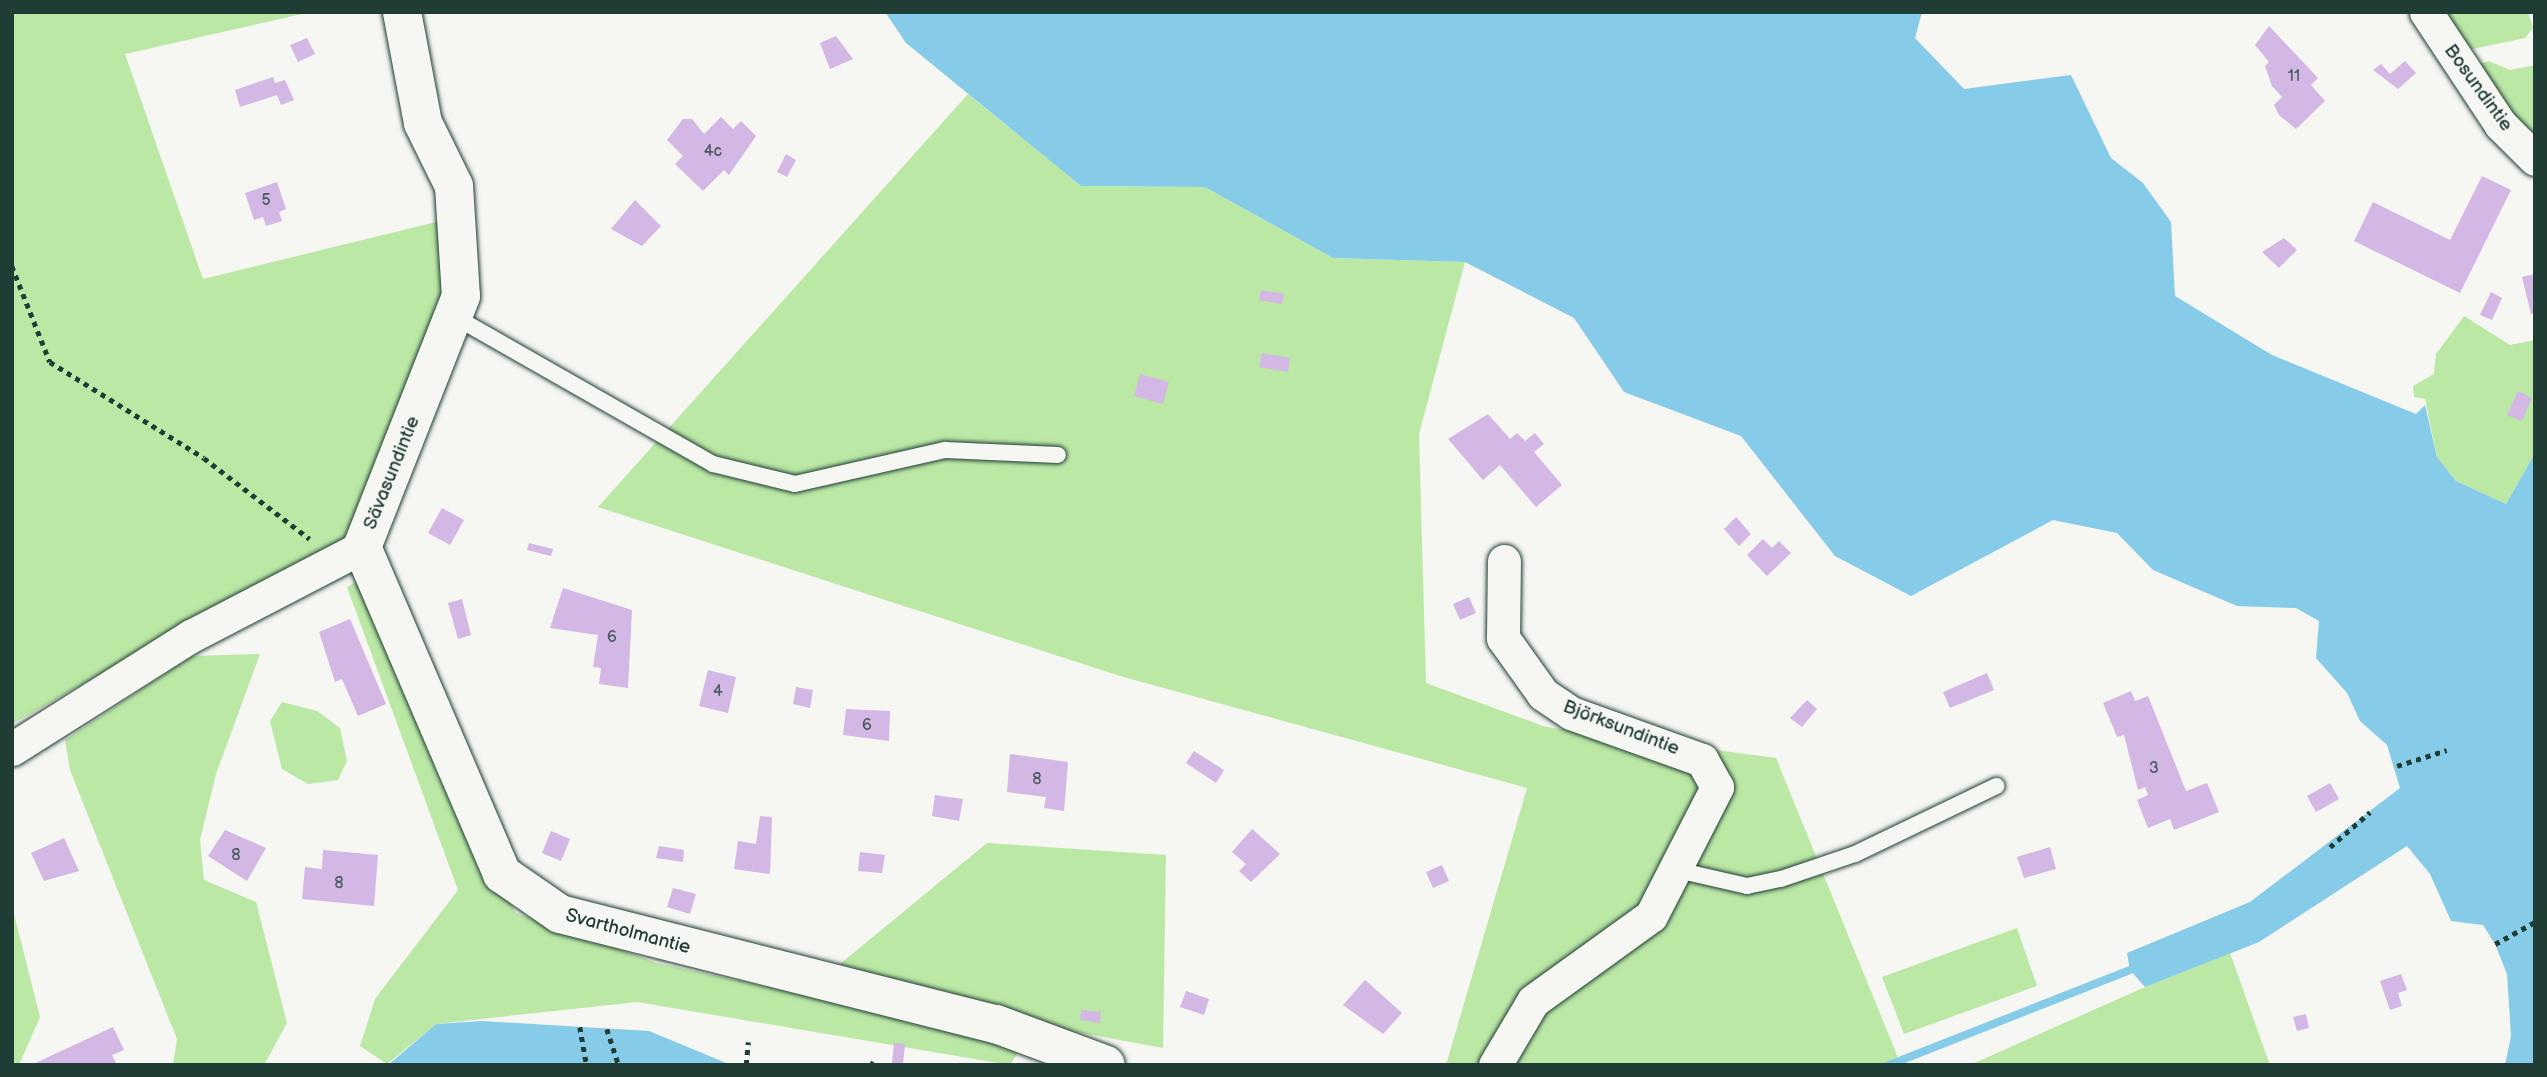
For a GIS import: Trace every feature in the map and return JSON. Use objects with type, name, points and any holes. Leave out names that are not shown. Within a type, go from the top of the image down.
[{"type":"street","name":"Sävasundintie","points":[[357,552],[457,318],[454,187],[423,123],[402,12]]},
{"type":"street","name":"Bosundintie","points":[[2426,12],[2500,124],[2535,159]]},
{"type":"street","points":[[12,749],[191,636],[357,552]]},
{"type":"street","name":"Svartholmantie","points":[[357,552],[482,839],[502,874],[527,895],[560,914],[996,1024],[1106,1065]]},
{"type":"street","name":"Björksundintie","points":[[1495,1065],[1533,1001],[1628,938],[1651,916],[1713,803],[1712,771],[1673,746],[1571,713],[1543,694],[1503,638],[1504,561]]},
{"type":"lane","points":[[457,318],[713,464],[795,484],[944,450],[1058,455]]},
{"type":"lane","points":[[1676,870],[1748,886],[1781,879],[1856,854],[1996,786]]},
{"type":"path","points":[[12,266],[50,362],[204,457],[305,537],[357,552]]},
{"type":"path","points":[[2397,766],[2447,750]]},
{"type":"path","points":[[2330,847],[2370,812]]},
{"type":"path","points":[[2495,944],[2535,922]]},
{"type":"path","points":[[580,1027],[587,1065]]},
{"type":"path","points":[[607,1029],[619,1065]]},
{"type":"path","points":[[746,1065],[748,1042]]},
{"type":"green space","points":[[12,12],[311,12],[125,54],[203,279],[444,220],[453,266],[345,561],[270,578],[12,724]]},
{"type":"green space","points":[[2431,12],[2528,12],[2533,28],[2525,38],[2463,51]]},
{"type":"green space","points":[[2489,61],[2510,70],[2535,65],[2535,144],[2472,66]]},
{"type":"green space","points":[[968,94],[1081,186],[1205,187],[1333,258],[1465,262],[1419,434],[1426,683],[1546,727],[1776,758],[1901,1065],[1446,1065],[1527,788],[1120,676],[598,507]]},
{"type":"green space","points":[[2464,316],[2510,345],[2535,340],[2535,453],[2506,504],[2456,481],[2437,457],[2425,399],[2414,397],[2413,386],[2434,374],[2436,354]]},
{"type":"green space","points":[[370,575],[438,775],[516,913],[657,963],[1024,1043],[1010,1065],[637,1002],[436,1024],[387,1064],[360,1046],[375,999],[458,890],[347,587]]},
{"type":"green space","points":[[260,654],[216,774],[200,840],[204,880],[256,902],[287,1023],[264,1065],[173,1065],[177,1039],[70,770],[65,740],[192,656]]},
{"type":"green space","points":[[282,702],[317,711],[340,728],[347,761],[338,780],[308,784],[282,769],[270,721]]},
{"type":"green space","points":[[987,843],[1166,855],[1163,1048],[1065,1030],[840,964]]},
{"type":"green space","points":[[12,906],[40,1017],[19,1065],[12,1065]]},
{"type":"green space","points":[[2017,928],[2037,986],[1904,1034],[1882,977]]},
{"type":"green space","points":[[2230,953],[2270,1065],[1970,1065],[2145,987]]},
{"type":"water","points":[[885,12],[1922,12],[1915,38],[1964,89],[2071,75],[2111,158],[2143,183],[2171,222],[2175,296],[2272,355],[2416,414],[2425,405],[2437,457],[2456,481],[2506,504],[2535,453],[2535,1065],[2505,1065],[2511,1036],[2507,974],[2495,944],[2483,925],[2451,921],[2430,874],[2407,846],[2259,942],[2145,987],[2130,970],[2127,953],[2250,902],[2400,788],[2387,745],[2360,721],[2347,693],[2316,658],[2319,621],[2296,608],[2237,606],[2153,570],[2117,533],[2053,520],[1911,596],[1835,556],[1741,436],[1624,392],[1574,318],[1465,262],[1333,258],[1205,187],[1081,186],[906,43]]},
{"type":"water","points":[[482,1021],[649,1031],[731,1065],[388,1065],[436,1024]]},
{"type":"building","points":[[2269,26],[2318,78],[2311,85],[2325,101],[2296,129],[2279,115],[2274,105],[2282,97],[2272,86],[2265,66],[2269,62],[2255,45]]},
{"type":"building","points":[[836,36],[853,59],[830,69],[820,43]]},
{"type":"building","points":[[307,38],[315,54],[298,62],[290,45]]},
{"type":"building","points":[[2405,61],[2416,73],[2398,89],[2373,70],[2381,64],[2390,74]]},
{"type":"building","points":[[273,77],[275,83],[285,80],[294,100],[281,105],[277,95],[240,107],[235,90]]},
{"type":"building","points":[[721,117],[733,129],[741,121],[756,136],[729,175],[724,170],[703,191],[675,164],[683,156],[667,140],[683,119],[692,119],[704,134]]},
{"type":"building","points":[[786,154],[796,160],[787,177],[777,172]]},
{"type":"building","points":[[2482,176],[2511,190],[2460,293],[2354,241],[2373,202],[2450,240]]},
{"type":"building","points":[[277,182],[286,209],[279,212],[282,221],[266,226],[263,217],[254,220],[245,193]]},
{"type":"building","points":[[635,200],[661,226],[642,246],[611,229]]},
{"type":"building","points":[[2284,238],[2297,250],[2279,268],[2262,252]]},
{"type":"building","points":[[2535,274],[2535,313],[2531,314],[2522,277]]},
{"type":"building","points":[[1261,290],[1284,294],[1282,304],[1259,300]]},
{"type":"building","points":[[2491,292],[2502,298],[2492,320],[2480,315]]},
{"type":"building","points":[[1262,353],[1290,358],[1288,372],[1259,367]]},
{"type":"building","points":[[1140,374],[1169,382],[1163,404],[1134,396]]},
{"type":"building","points":[[2518,391],[2532,398],[2522,421],[2507,415]]},
{"type":"building","points":[[1488,414],[1510,439],[1517,433],[1525,441],[1535,433],[1544,444],[1534,452],[1562,485],[1536,507],[1500,465],[1483,480],[1448,439]]},
{"type":"building","points":[[442,508],[464,520],[450,545],[428,533]]},
{"type":"building","points":[[1736,517],[1751,534],[1739,546],[1724,529]]},
{"type":"building","points":[[1763,539],[1772,548],[1779,541],[1791,553],[1767,576],[1747,555]]},
{"type":"building","points":[[529,543],[553,549],[551,556],[527,550]]},
{"type":"building","points":[[563,588],[632,610],[628,688],[599,684],[601,668],[593,667],[598,635],[550,628]]},
{"type":"building","points":[[1469,597],[1476,613],[1460,620],[1453,604]]},
{"type":"building","points":[[462,599],[471,635],[458,639],[448,603]]},
{"type":"building","points":[[350,619],[386,704],[358,716],[342,679],[335,682],[319,632]]},
{"type":"building","points":[[708,670],[736,677],[728,713],[699,706]]},
{"type":"building","points":[[1987,673],[1994,690],[1950,708],[1943,692]]},
{"type":"building","points":[[796,687],[813,690],[810,708],[793,704]]},
{"type":"building","points":[[2131,691],[2135,701],[2148,696],[2186,791],[2207,783],[2219,812],[2174,830],[2170,819],[2148,828],[2137,800],[2148,795],[2145,787],[2138,790],[2124,735],[2117,737],[2103,703]]},
{"type":"building","points":[[1807,700],[1817,709],[1802,727],[1790,718]]},
{"type":"building","points":[[846,709],[890,711],[889,741],[843,735]]},
{"type":"building","points":[[1194,751],[1224,770],[1216,783],[1186,763]]},
{"type":"building","points":[[1010,754],[1068,762],[1064,811],[1044,808],[1046,797],[1007,792]]},
{"type":"building","points":[[2330,783],[2339,799],[2316,812],[2307,796]]},
{"type":"building","points":[[935,795],[963,799],[959,821],[932,816]]},
{"type":"building","points":[[760,816],[772,817],[770,874],[734,869],[738,841],[756,844]]},
{"type":"building","points":[[1252,829],[1280,854],[1251,882],[1239,871],[1246,864],[1232,852]]},
{"type":"building","points":[[225,830],[266,848],[247,881],[208,856]]},
{"type":"building","points":[[551,831],[570,839],[561,861],[542,853]]},
{"type":"building","points":[[64,838],[79,871],[44,881],[31,853]]},
{"type":"building","points":[[659,846],[684,850],[683,862],[656,858]]},
{"type":"building","points":[[2050,847],[2056,869],[2024,878],[2017,857]]},
{"type":"building","points":[[323,850],[378,855],[374,906],[302,899],[305,867],[322,869]]},
{"type":"building","points":[[860,852],[885,855],[882,873],[858,871]]},
{"type":"building","points":[[1442,865],[1449,881],[1433,888],[1426,872]]},
{"type":"building","points":[[673,888],[696,894],[690,914],[667,907]]},
{"type":"building","points":[[2401,974],[2407,990],[2398,993],[2402,1006],[2390,1010],[2380,981]]},
{"type":"building","points":[[1365,980],[1402,1013],[1383,1034],[1343,1005]]},
{"type":"building","points":[[1186,991],[1209,999],[1204,1015],[1180,1007]]},
{"type":"building","points":[[1081,1010],[1101,1012],[1100,1023],[1080,1020]]},
{"type":"building","points":[[2306,1014],[2309,1028],[2297,1031],[2293,1017]]},
{"type":"building","points":[[113,1027],[124,1050],[112,1055],[117,1065],[31,1065]]},
{"type":"building","points":[[894,1043],[905,1044],[903,1064],[892,1063]]},
{"type":"waterway","points":[[1889,1065],[2130,970]]}]
